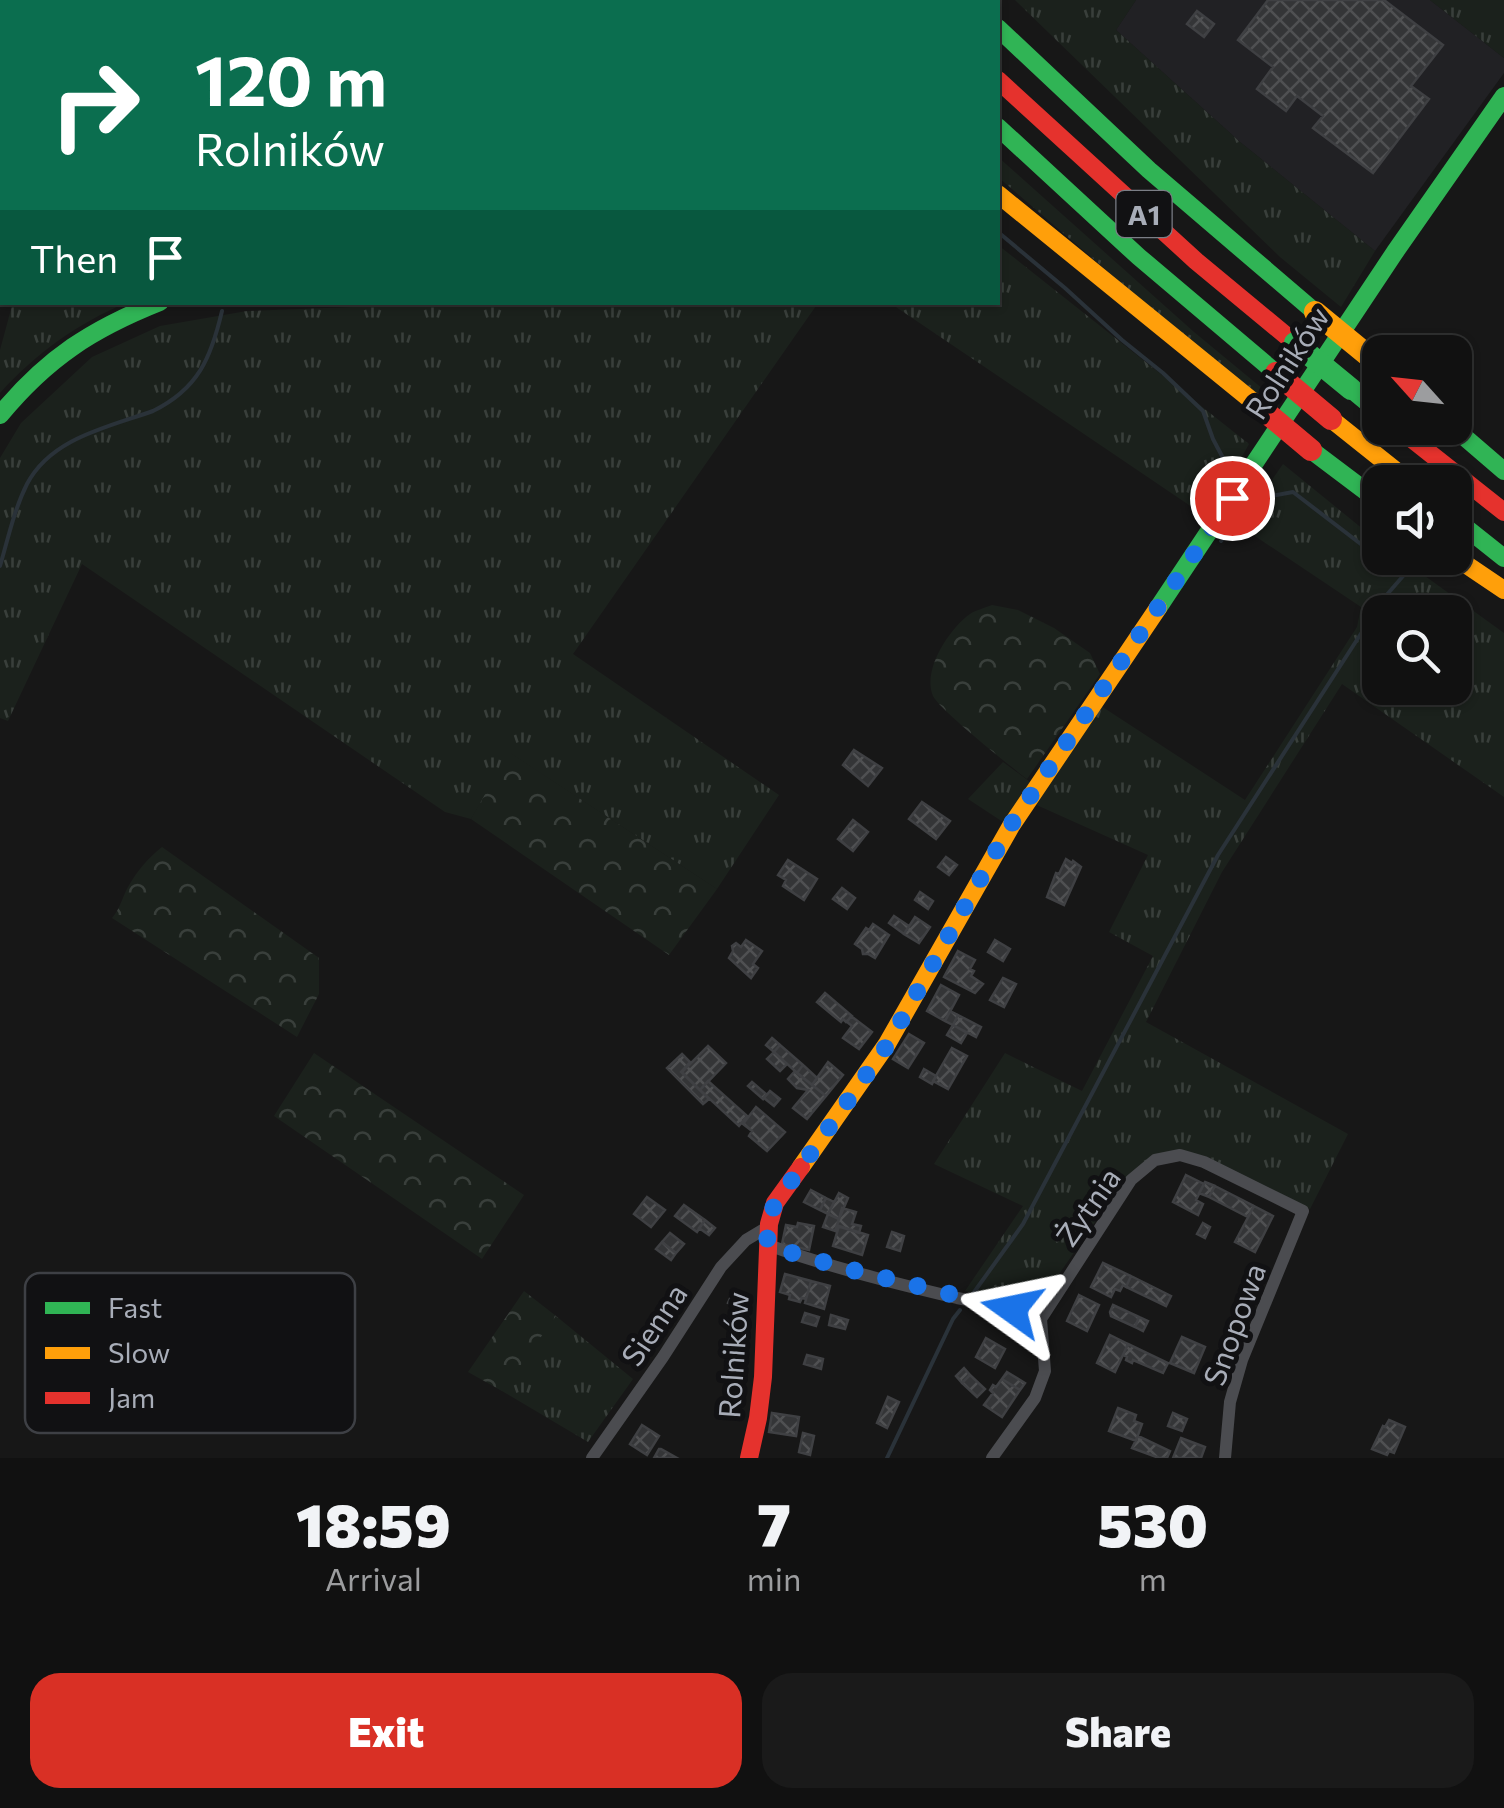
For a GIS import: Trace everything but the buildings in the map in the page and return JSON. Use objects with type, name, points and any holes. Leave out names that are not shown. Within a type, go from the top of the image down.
[{"type":"main road","points":[[1000,30],[1149,170],[1362,351]]},
{"type":"main road","name":"A1","points":[[1000,82],[1196,261],[1362,399]]},
{"type":"main road","name":"Rolników","points":[[749,1458],[761,1404],[760,1238],[775,1204],[888,1044],[1010,826],[1504,96]]},
{"type":"main road","name":"A1","points":[[1000,129],[1139,256],[1389,465]]},
{"type":"main road","points":[[1004,202],[1362,488]]},
{"type":"main road","points":[[0,415],[31,378],[79,341],[152,305]]},
{"type":"main road","points":[[1472,443],[1504,471]]},
{"type":"main road","points":[[1419,445],[1504,512]]},
{"type":"main road","points":[[1472,532],[1504,558]]},
{"type":"main road","points":[[1472,569],[1504,590]]},
{"type":"street","name":"Żytnia","points":[[1041,1319],[1131,1180],[1156,1160],[1180,1156],[1204,1162],[1303,1211]]},
{"type":"street","name":"Snopowa","points":[[1224,1458],[1230,1402],[1242,1360],[1303,1211]]},
{"type":"street","points":[[760,1238],[848,1269],[1041,1319],[1045,1371],[1035,1398],[992,1458]]},
{"type":"street","name":"Sienna","points":[[592,1458],[721,1266],[760,1238]]},
{"type":"shaded area","points":[[1136,0],[1430,0],[1504,58],[1504,73],[1375,251],[1240,142],[1116,30]]},
{"type":"green space","points":[[1015,0],[1136,0],[1116,30],[1240,142],[1375,251],[1341,307],[1280,257]]},
{"type":"green space","points":[[1430,0],[1504,0],[1504,58]]},
{"type":"green space","points":[[1000,159],[1194,332],[1280,403],[1276,410],[1000,179]]},
{"type":"green space","points":[[1000,247],[1249,444],[1209,516],[893,305],[1000,305]]},
{"type":"green space","points":[[12,305],[122,305],[58,340],[0,393],[0,350]]},
{"type":"green space","points":[[406,305],[817,305],[573,654],[779,795],[717,889],[510,753],[471,819],[445,812],[82,564],[8,721],[0,718],[0,458],[21,423],[92,357],[160,326],[247,311]]},
{"type":"green space","points":[[1283,464],[1362,528],[1362,575],[1424,575],[1451,595],[1362,595],[1362,698],[1342,684],[1222,872],[1146,1022],[1348,1134],[1310,1209],[1205,1156],[1181,1151],[1126,1177],[1037,1306],[965,1291],[1023,1206],[934,1164],[1005,1053],[1082,1091],[1153,956],[1109,932],[1148,855],[1021,798],[1003,822],[968,799],[1003,762],[1041,790],[1101,706],[1245,800],[1357,627],[1361,607],[1240,526]]},
{"type":"green space","points":[[992,605],[1018,610],[1054,628],[1090,653],[1100,674],[1027,779],[933,696],[934,663],[954,629],[970,614]]},
{"type":"green space","points":[[1472,610],[1504,633],[1504,797],[1372,705],[1472,705]]},
{"type":"green space","points":[[509,752],[717,889],[669,955],[471,819]]},
{"type":"green space","points":[[162,847],[319,958],[319,994],[297,1037],[112,918],[135,876]]},
{"type":"green space","points":[[314,1053],[524,1195],[482,1259],[274,1116]]},
{"type":"green space","points":[[524,1291],[556,1316],[502,1391],[468,1372]]},
{"type":"green space","points":[[556,1316],[633,1379],[588,1442],[497,1388]]},
{"type":"waterway","points":[[1000,234],[1203,411],[1233,477]]},
{"type":"waterway","points":[[0,566],[18,504],[37,468],[50,455],[82,436],[153,411],[181,393],[207,357],[222,311]]},
{"type":"waterway","points":[[1221,541],[1241,514],[1261,498],[1293,492],[1362,545]]},
{"type":"waterway","points":[[972,1295],[1023,1224],[1218,855],[1384,598],[1404,575]]},
{"type":"waterway","points":[[887,1458],[960,1310]]},
{"type":"traffic: fast","points":[[1000,30],[1149,170],[1315,312]]},
{"type":"traffic: fast","points":[[1158,608],[1504,96]]},
{"type":"traffic: fast","points":[[1000,129],[1139,257],[1276,373]]},
{"type":"traffic: fast","points":[[0,415],[35,377],[72,347],[153,305]]},
{"type":"traffic: fast","points":[[1295,343],[1351,389]]},
{"type":"traffic: fast","points":[[1351,389],[1362,398]]},
{"type":"traffic: fast","points":[[1472,443],[1504,471]]},
{"type":"traffic: fast","points":[[1311,450],[1362,488]]},
{"type":"traffic: fast","points":[[1472,533],[1504,558]]},
{"type":"traffic: slow","points":[[1000,196],[1256,404]]},
{"type":"traffic: slow","points":[[1315,312],[1362,351]]},
{"type":"traffic: slow","points":[[1331,419],[1389,465]]},
{"type":"traffic: slow","points":[[1472,568],[1504,590]]},
{"type":"traffic: slow","points":[[801,1167],[887,1044],[1011,826],[1158,608]]},
{"type":"traffic: jam","points":[[1000,82],[1196,261],[1295,343]]},
{"type":"traffic: jam","points":[[1276,373],[1331,419]]},
{"type":"traffic: jam","points":[[1256,404],[1311,450]]},
{"type":"traffic: jam","points":[[1419,445],[1504,512]]},
{"type":"traffic: jam","points":[[749,1458],[763,1377],[769,1224],[775,1203],[801,1167]]},
{"type":"route","points":[[1012,1309],[768,1246],[769,1216],[888,1044],[1010,826],[1232,498]]}]
